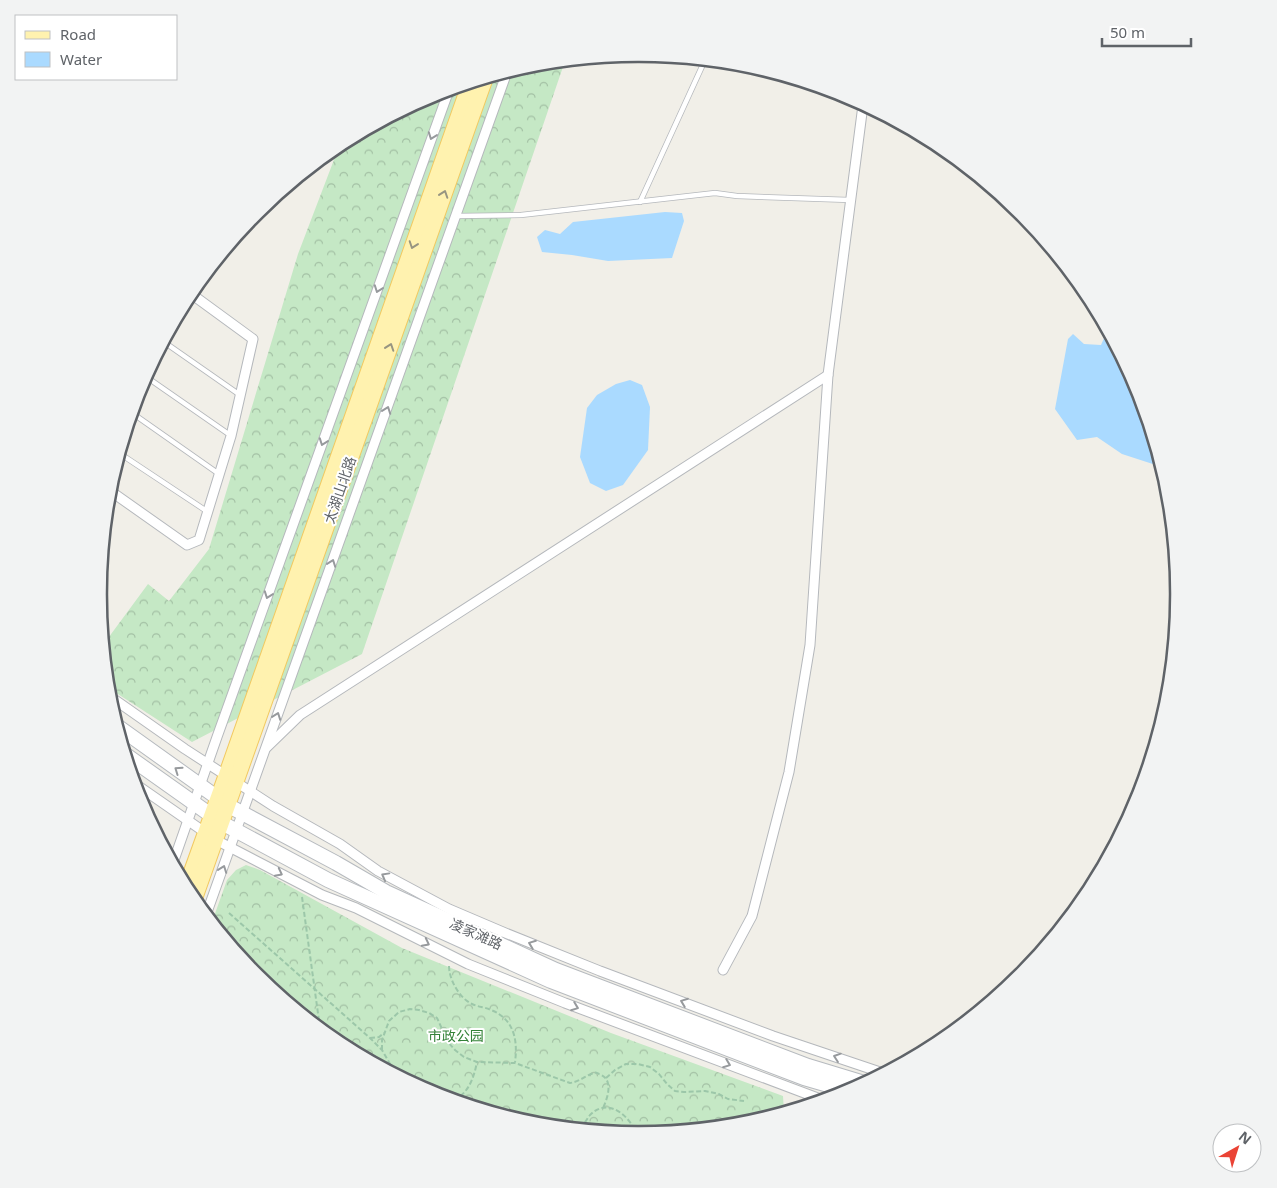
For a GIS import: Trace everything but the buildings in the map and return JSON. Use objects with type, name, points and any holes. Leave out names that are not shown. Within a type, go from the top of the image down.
[{"type":"main road","name":"太湖山北路","points":[[197,889],[223,802],[482,87]]},
{"type":"main road","name":"太湖山北路","points":[[232,779],[467,91]]},
{"type":"main road","name":"凌家滩路","points":[[125,732],[223,802],[386,892],[556,970],[808,1066],[854,1080]]},
{"type":"main road","name":"凌家滩路","points":[[134,760],[217,820],[328,880],[551,981],[796,1075],[836,1087]]},
{"type":"main road","name":"太湖山北路","points":[[190,879],[211,837]]},
{"type":"street","points":[[209,906],[504,80]]},
{"type":"street","points":[[175,854],[446,99]]},
{"type":"street","points":[[722,970],[752,916],[789,772],[810,645],[828,375],[863,112]]},
{"type":"street","points":[[116,496],[187,545],[199,540],[231,436],[253,339],[197,298]]},
{"type":"street","points":[[266,749],[300,715],[828,375]]},
{"type":"street","points":[[118,702],[185,750],[273,806],[340,844],[378,871],[449,909],[600,971],[774,1036],[875,1070]]},
{"type":"street","points":[[145,791],[187,821],[230,848],[322,895],[356,908],[468,964],[565,1003],[812,1096]]},
{"type":"lane","points":[[640,202],[702,66]]},
{"type":"lane","points":[[456,216],[521,215],[715,193],[737,196],[852,200]]},
{"type":"lane","points":[[169,345],[240,395]]},
{"type":"lane","points":[[152,381],[231,436]]},
{"type":"lane","points":[[137,417],[219,474]]},
{"type":"lane","points":[[125,458],[208,512]]},
{"type":"path","points":[[300,884],[319,1019]]},
{"type":"path","points":[[229,913],[370,1038],[382,1050],[389,1063]]},
{"type":"path","points":[[449,966],[449,974],[462,996],[472,1004],[496,1012],[513,1029],[516,1042],[515,1063]]},
{"type":"path","points":[[382,1050],[382,1040],[389,1021],[398,1012],[410,1009],[429,1012],[437,1018],[448,1042],[455,1050],[464,1057],[477,1062],[515,1063],[570,1083],[576,1082],[590,1074],[602,1075],[606,1078],[608,1084],[608,1092],[603,1108]]},
{"type":"path","points":[[370,1038],[379,1037],[384,1033]]},
{"type":"path","points":[[461,1095],[474,1076],[477,1062]]},
{"type":"path","points":[[606,1078],[626,1064],[638,1064],[650,1067],[675,1090],[684,1092],[704,1091],[719,1094],[728,1099],[744,1101]]},
{"type":"path","points":[[585,1122],[594,1112],[608,1108],[624,1114],[633,1126]]},
{"type":"green space","points":[[563,68],[362,654],[192,742],[116,693],[109,637],[148,584],[169,601],[209,549],[298,254],[335,158],[343,152],[403,117],[435,103],[501,81]]},
{"type":"green space","name":"市政公园","points":[[246,865],[260,870],[402,948],[611,1033],[783,1096],[784,1105],[708,1121],[638,1126],[569,1121],[535,1115],[501,1107],[435,1085],[403,1071],[343,1036],[288,994],[263,970],[215,915],[227,880],[236,870]]},
{"type":"water","points":[[665,212],[682,213],[684,221],[672,258],[608,261],[542,252],[537,237],[545,230],[560,234],[573,222]]},
{"type":"water","points":[[1073,334],[1084,344],[1101,345],[1104,338],[1130,391],[1154,464],[1122,454],[1097,437],[1077,440],[1055,409],[1068,339]]},
{"type":"water","points":[[630,380],[642,385],[650,407],[648,450],[623,485],[606,491],[590,483],[580,457],[587,408],[597,395],[616,384]]}]
